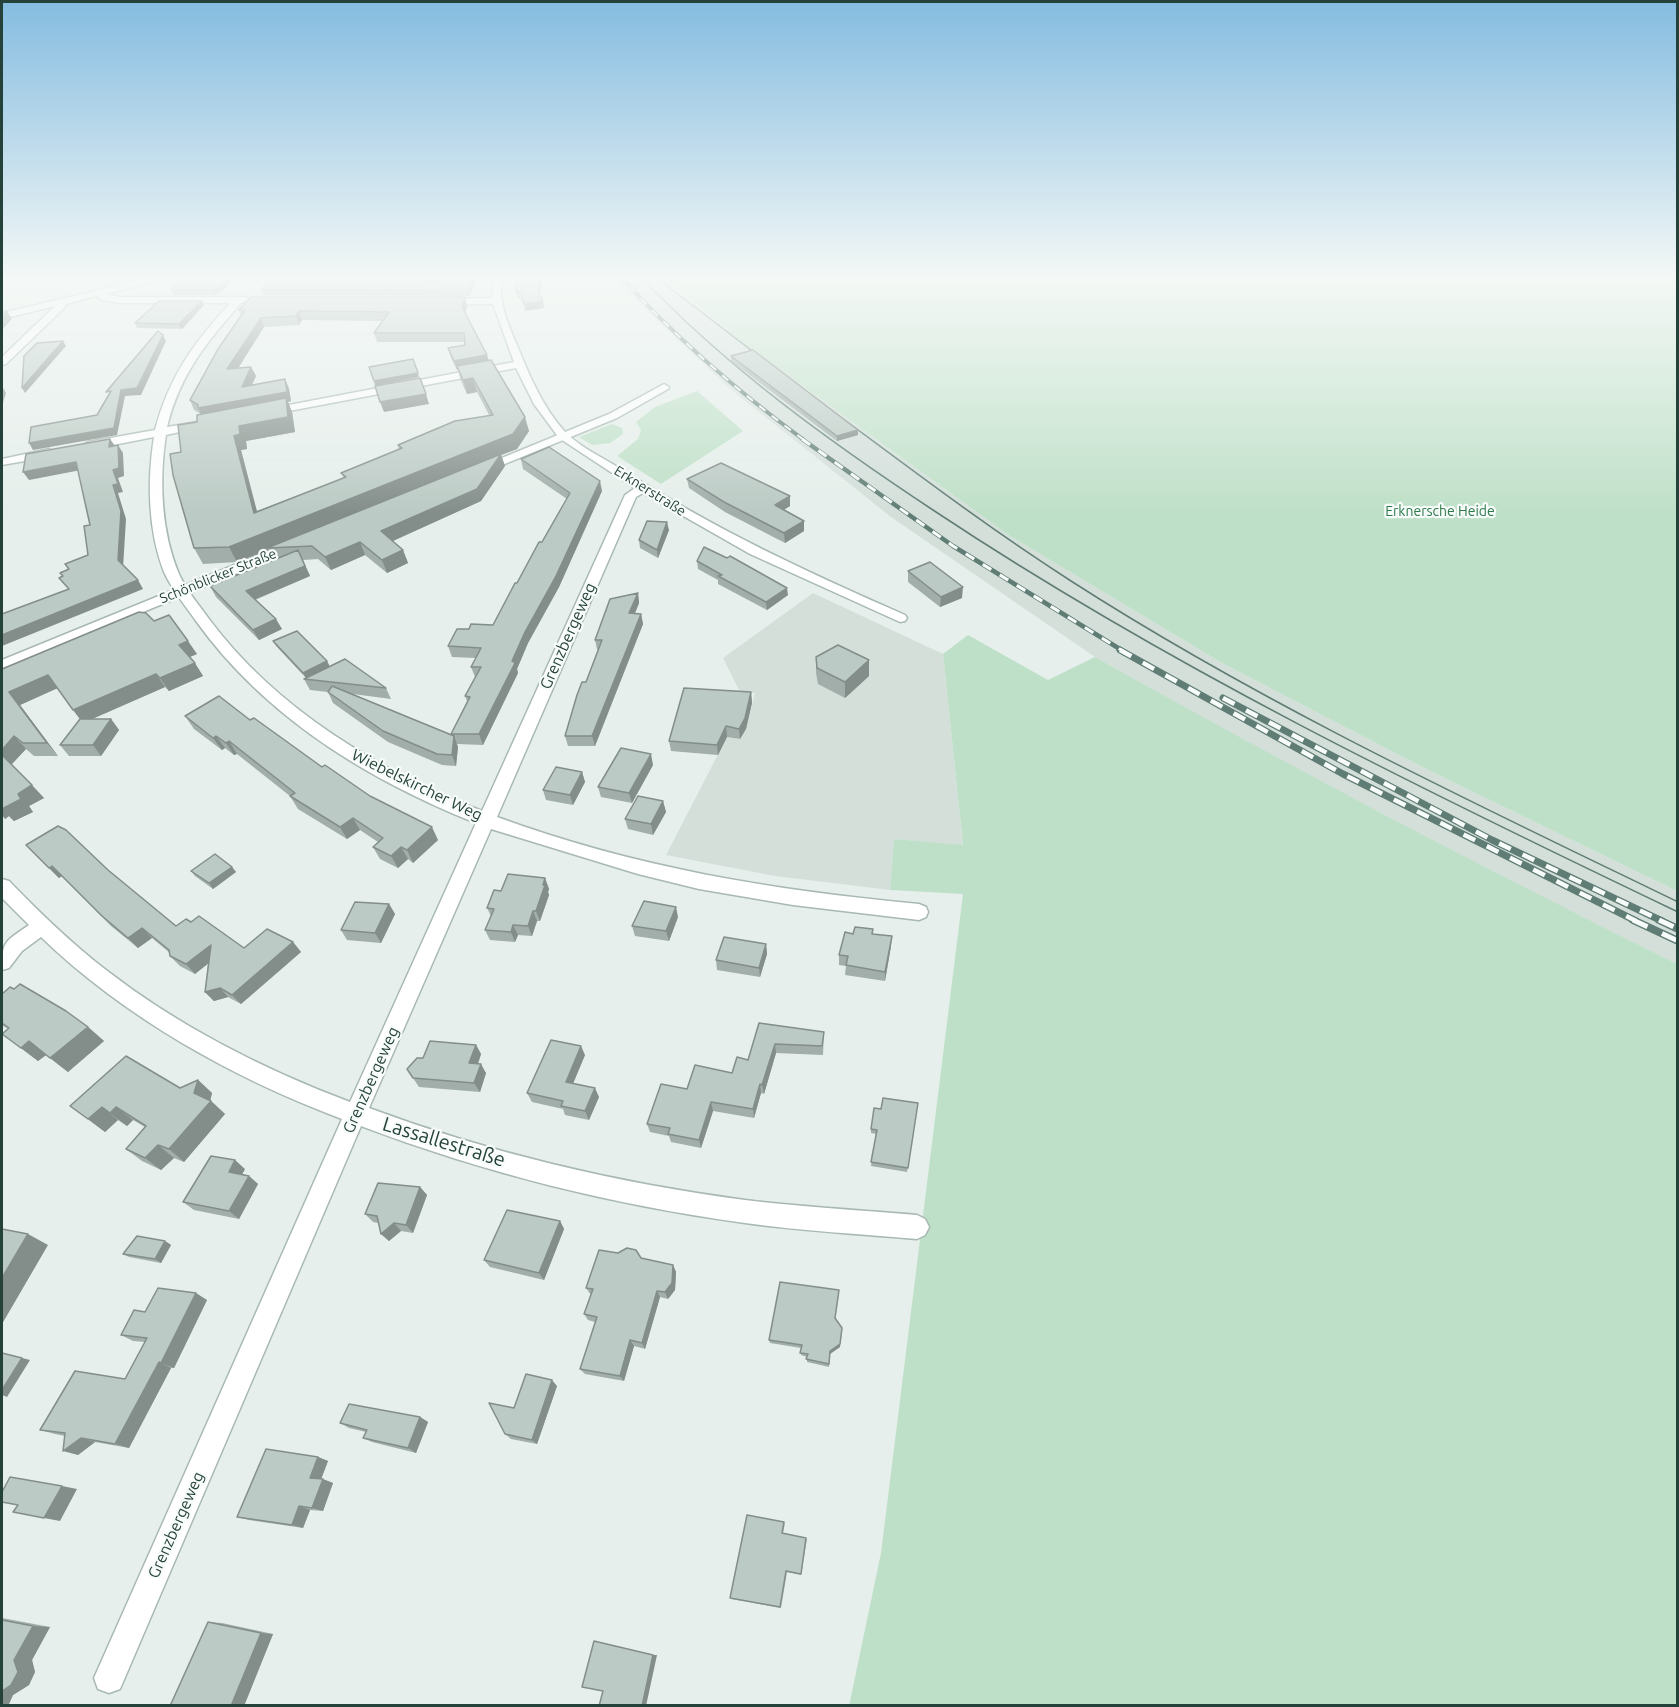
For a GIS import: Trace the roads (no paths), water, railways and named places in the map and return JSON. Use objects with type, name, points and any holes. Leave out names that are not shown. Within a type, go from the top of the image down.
[{"type":"street","name":"Wiebelskircher Weg","points":[[193,355],[171,394],[159,433],[155,476],[161,533],[174,579],[202,623],[223,649],[288,710],[379,770],[487,819],[545,840],[669,875],[751,891],[864,907],[919,912]]},
{"type":"street","name":"Erknerstraße","points":[[516,355],[544,409],[563,436],[642,489],[751,550],[836,591],[900,618]]},
{"type":"street","points":[[255,414],[520,364]]},
{"type":"street","points":[[466,475],[613,416],[664,387]]},
{"type":"street","points":[[79,448],[212,423]]},
{"type":"street","points":[[2,462],[56,452]]},
{"type":"street","name":"Grenzbergeweg","points":[[109,1678],[355,1115],[631,495],[642,489]]},
{"type":"street","name":"Schönblicker Straße","points":[[2,665],[305,540]]},
{"type":"street","name":"Lassallestraße","points":[[2,886],[41,927],[113,986],[179,1028],[259,1072],[355,1115],[454,1148],[624,1191],[742,1211],[917,1227]]},
{"type":"street","points":[[2,962],[15,945],[41,927]]},
{"type":"tram line","points":[[724,355],[819,431],[896,486],[1025,569],[1116,623],[1300,725],[1678,912]]},
{"type":"tram line","points":[[757,355],[764,360]]},
{"type":"tram line","points":[[846,421],[1042,562],[1218,669],[1370,750],[1678,902]]},
{"type":"railway","points":[[699,355],[804,440]]},
{"type":"railway","points":[[802,439],[953,546],[1123,651]]},
{"type":"railway","points":[[1120,650],[1343,774],[1636,921]]},
{"type":"railway","points":[[1223,698],[1492,840],[1662,921]]},
{"type":"railway","points":[[1633,920],[1678,941]]},
{"type":"railway","points":[[1659,920],[1678,929]]},
{"type":"park label","name":"Erknersche Heide","points":[[1440,511]]}]
